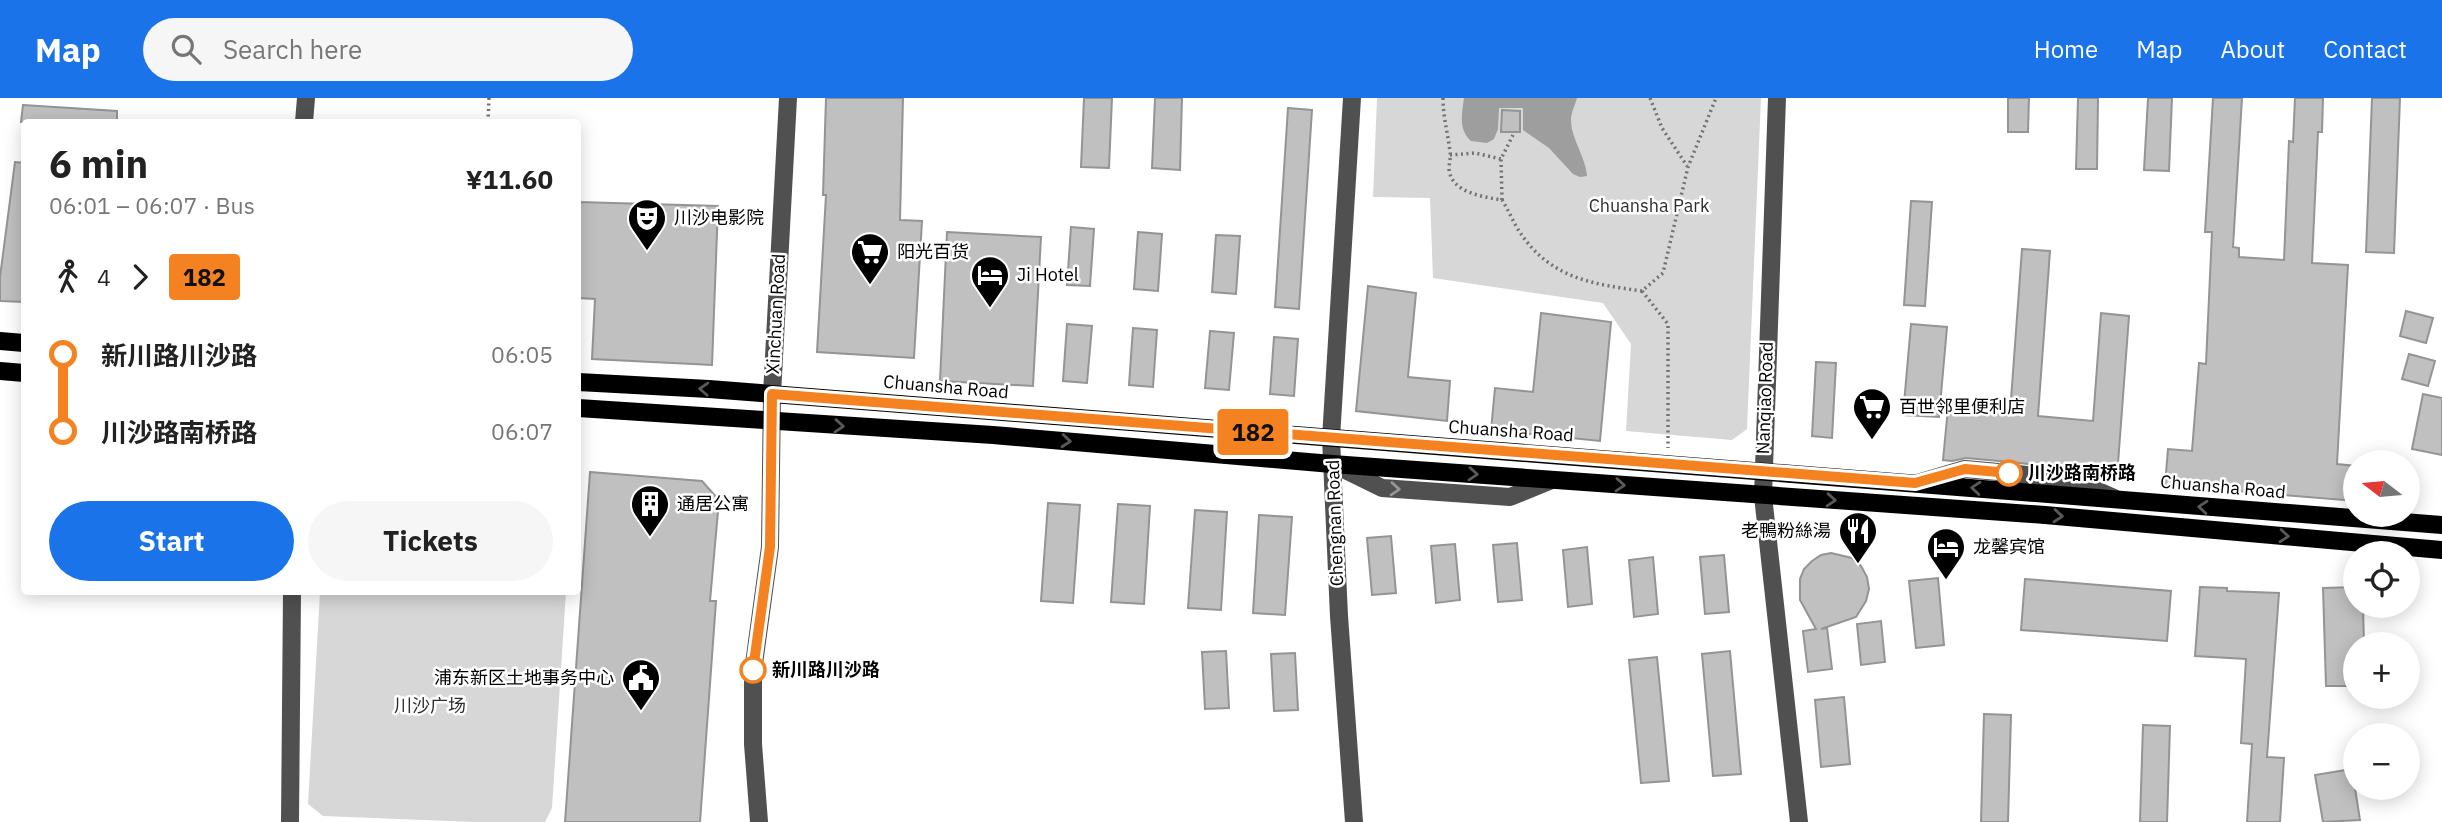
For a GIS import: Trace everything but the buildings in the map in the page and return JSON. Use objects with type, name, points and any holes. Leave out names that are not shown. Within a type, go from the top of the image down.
[{"type":"main road","points":[[0,341],[21,343]]},
{"type":"main road","points":[[0,371],[21,373]]},
{"type":"main road","name":"Chuansha Road","points":[[581,382],[772,394],[2442,525]]},
{"type":"main road","points":[[581,408],[993,435],[1332,464],[2045,515],[2442,550]]},
{"type":"street","points":[[304,119],[306,98]]},
{"type":"street","name":"Xinchuan Road","points":[[759,822],[753,744],[753,671],[770,547],[772,394],[788,98]]},
{"type":"street","name":"Chengnan Road","points":[[1352,98],[1331,439],[1339,617],[1354,822]]},
{"type":"street","name":"Nanqiao Road","points":[[1777,98],[1763,496],[1798,822]]},
{"type":"street","points":[[290,822],[292,595]]},
{"type":"path","points":[[488,119],[489,98]]},
{"type":"path","points":[[1443,98],[1443,116],[1450,155],[1449,172],[1458,185],[1470,193],[1502,201]]},
{"type":"path","points":[[1650,98],[1662,128],[1688,167]]},
{"type":"path","points":[[1642,291],[1663,273],[1688,167],[1716,98]]},
{"type":"path","points":[[1513,135],[1502,159],[1502,201],[1521,235],[1541,257],[1562,273],[1598,285],[1642,291],[1668,324],[1668,464]]},
{"type":"path","points":[[1450,155],[1475,153],[1502,159]]},
{"type":"green space","name":"Chuansha Park","points":[[1377,98],[1761,98],[1747,429],[1732,440],[1626,431],[1631,344],[1603,303],[1433,278],[1430,198],[1373,197]]},
{"type":"green space","name":"川沙广场","points":[[320,595],[566,595],[552,808],[545,822],[323,816],[308,804]]},
{"type":"shaded area","points":[[1464,98],[1577,98],[1571,120],[1587,176],[1573,174],[1549,148],[1523,130],[1523,108],[1499,108],[1498,129],[1494,139],[1487,143],[1471,141],[1463,126]]},
{"type":"bus line","name":"182","points":[[753,670],[770,547],[772,394],[1915,483],[1965,469],[2009,473]]},
{"type":"place","name":"川沙电影院","points":[[647,252]]},
{"type":"place","name":"阳光百货","points":[[870,286]]},
{"type":"place","name":"Ji Hotel","points":[[990,309]]},
{"type":"place","name":"百世邻里便利店","points":[[1872,441]]},
{"type":"place","name":"川沙路南桥路","points":[[2009,473]]},
{"type":"place","name":"通居公寓","points":[[650,538]]},
{"type":"place","name":"老鴨粉絲湯","points":[[1858,565]]},
{"type":"place","name":"龙馨宾馆","points":[[1946,581]]},
{"type":"place","name":"新川路川沙路","points":[[753,670]]},
{"type":"place","name":"浦东新区土地事务中心","points":[[641,712]]}]
